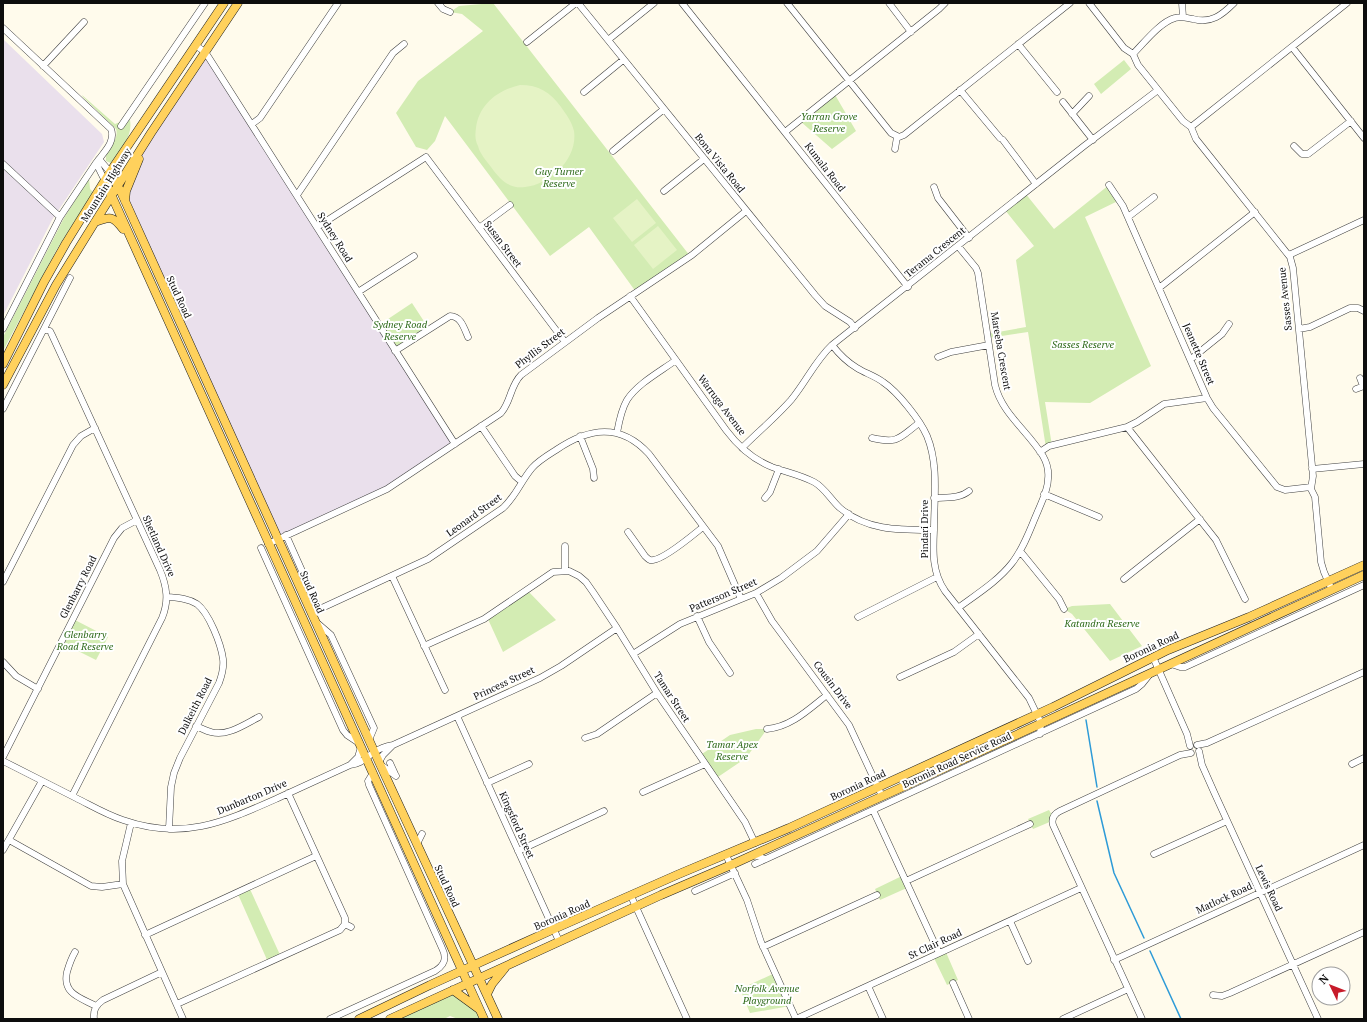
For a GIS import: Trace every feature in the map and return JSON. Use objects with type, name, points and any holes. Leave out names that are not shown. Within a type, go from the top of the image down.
[{"type":"main road","name":"Mountain Highway","points":[[3,364],[44,282],[66,243],[110,172],[224,3]]},
{"type":"main road","name":"Mountain Highway","points":[[3,385],[47,302],[117,185],[238,3]]},
{"type":"main road","points":[[125,201],[126,193],[135,168],[151,133]]},
{"type":"main road","name":"Stud Road","points":[[110,172],[125,201],[186,334],[374,752],[498,1019]]},
{"type":"main road","name":"Stud Road","points":[[105,181],[241,481],[266,546],[373,773],[484,1019]]},
{"type":"main road","points":[[95,222],[105,218],[113,219],[130,237]]},
{"type":"main road","points":[[145,270],[145,260],[148,254]]},
{"type":"main road","points":[[44,282],[61,262],[71,260]]},
{"type":"main road","points":[[186,334],[184,342],[190,368]]},
{"type":"main road","points":[[241,481],[250,477]]},
{"type":"main road","points":[[252,507],[261,502]]},
{"type":"main road","name":"Boronia Road","points":[[358,1019],[462,970],[755,843],[1037,715],[1152,657],[1249,617],[1364,565]]},
{"type":"main road","name":"Boronia Road","points":[[390,1019],[559,941],[753,855],[1364,575]]},
{"type":"main road","points":[[487,994],[492,984],[509,964]]},
{"type":"main road","points":[[453,990],[480,1010]]},
{"type":"street","points":[[121,126],[205,3]]},
{"type":"street","points":[[252,124],[260,118],[338,3]]},
{"type":"street","points":[[438,3],[443,9],[450,12]]},
{"type":"street","points":[[527,42],[577,3]]},
{"type":"street","name":"Bona Vista Road","points":[[577,3],[822,302],[833,312],[850,322],[855,328]]},
{"type":"street","points":[[608,40],[654,3]]},
{"type":"street","name":"Kumala Road","points":[[682,3],[908,287]]},
{"type":"street","points":[[788,3],[891,134],[897,137],[904,135],[1070,3]]},
{"type":"street","points":[[889,3],[911,32]]},
{"type":"street","points":[[785,132],[911,32],[945,3]]},
{"type":"street","name":"Sasses Avenue","points":[[1089,3],[1124,48],[1133,54],[1138,65],[1183,121],[1191,127],[1196,139],[1289,255],[1292,268],[1299,329],[1314,479],[1311,487],[1315,497],[1322,569],[1332,590]]},
{"type":"street","points":[[1182,3],[1183,17]]},
{"type":"street","points":[[1133,54],[1164,24],[1176,18],[1183,17],[1200,21],[1210,20],[1223,14],[1234,3]]},
{"type":"street","points":[[1191,127],[1347,3]]},
{"type":"street","points":[[43,66],[84,22]]},
{"type":"street","points":[[3,28],[111,129],[113,134],[112,140],[60,217],[3,329]]},
{"type":"street","points":[[296,195],[393,53],[404,44]]},
{"type":"street","points":[[1018,44],[1057,92]]},
{"type":"street","name":"Sydney Road","points":[[195,45],[205,52],[252,124],[455,444]]},
{"type":"street","points":[[1292,47],[1364,138]]},
{"type":"street","points":[[584,92],[624,60]]},
{"type":"street","points":[[960,90],[1008,147],[1036,184]]},
{"type":"street","name":"Terama Crescent","points":[[742,448],[791,400],[819,359],[832,345],[1158,90]]},
{"type":"street","points":[[1072,114],[1089,96]]},
{"type":"street","points":[[1063,102],[1093,140]]},
{"type":"street","points":[[613,151],[664,109]]},
{"type":"street","points":[[1294,146],[1302,154],[1308,154],[1351,121]]},
{"type":"street","points":[[895,149],[897,137]]},
{"type":"street","points":[[1002,152],[1008,147]]},
{"type":"street","points":[[317,227],[426,157],[427,150]]},
{"type":"street","name":"Susan Street","points":[[426,157],[564,342]]},
{"type":"street","points":[[664,191],[704,159]]},
{"type":"street","points":[[97,161],[110,172]]},
{"type":"street","points":[[97,161],[105,181]]},
{"type":"street","points":[[3,164],[60,217]]},
{"type":"street","name":"Jeanette Street","points":[[1109,185],[1120,200],[1207,398],[1216,412],[1277,487],[1283,490],[1311,487]]},
{"type":"street","points":[[934,186],[938,198],[969,238]]},
{"type":"street","points":[[1128,217],[1154,197]]},
{"type":"street","points":[[479,228],[510,205]]},
{"type":"street","name":"Phyllis Street","points":[[266,546],[387,489],[501,413],[506,408],[514,385],[519,377],[598,318],[692,255],[746,211]]},
{"type":"street","points":[[1159,288],[1255,212]]},
{"type":"street","points":[[1289,255],[1364,220]]},
{"type":"street","name":"Mareeba Crescent","points":[[958,246],[976,268],[978,273],[996,385],[1001,400],[1040,452],[1048,469],[1048,482],[1044,494],[1020,551],[1001,575],[958,608]]},
{"type":"street","points":[[358,292],[414,256]]},
{"type":"street","points":[[3,409],[70,278]]},
{"type":"street","name":"Warruga Avenue","points":[[630,296],[726,430],[742,448],[757,459],[817,483],[840,507],[867,524],[881,528],[934,530]]},
{"type":"street","points":[[1299,329],[1310,327],[1350,308],[1358,308],[1364,311]]},
{"type":"street","points":[[395,351],[450,316],[454,316],[459,319],[468,337]]},
{"type":"street","points":[[1191,359],[1222,334],[1229,324]]},
{"type":"street","name":"Shetland Drive","points":[[44,329],[50,331],[95,428],[164,579],[167,597],[165,612],[72,796]]},
{"type":"street","name":"Pindari Drive","points":[[832,345],[846,360],[888,386],[919,423],[927,436],[933,454],[934,468],[934,563],[937,577],[945,591],[1026,695],[1041,723]]},
{"type":"street","points":[[938,357],[950,352],[989,345]]},
{"type":"street","points":[[617,433],[628,398],[676,360]]},
{"type":"street","points":[[1356,389],[1364,386],[1360,378]]},
{"type":"street","points":[[1040,452],[1049,446],[1127,427],[1164,404],[1207,398]]},
{"type":"street","points":[[872,438],[886,441],[894,440],[919,423]]},
{"type":"street","points":[[481,426],[515,476],[522,482]]},
{"type":"street","points":[[1127,427],[1220,546],[1245,599]]},
{"type":"street","points":[[3,582],[73,445],[81,436],[95,428]]},
{"type":"street","name":"Leonard Street","points":[[311,613],[434,556],[498,512],[511,500],[535,465],[570,440],[597,432],[617,433],[636,442],[647,451],[720,551],[741,599]]},
{"type":"street","points":[[580,436],[593,468],[594,478]]},
{"type":"street","points":[[1312,469],[1364,464]]},
{"type":"street","points":[[765,498],[770,492],[779,469]]},
{"type":"street","points":[[934,498],[958,497],[969,491]]},
{"type":"street","points":[[1044,494],[1098,517]]},
{"type":"street","name":"Patterson Street","points":[[633,654],[670,630],[698,616],[756,593],[781,578],[811,555],[827,540],[849,514]]},
{"type":"street","points":[[1124,579],[1200,519]]},
{"type":"street","name":"Glenbarry Road","points":[[3,757],[116,535],[125,526],[137,520]]},
{"type":"street","points":[[628,532],[648,560],[653,560],[664,556],[703,527]]},
{"type":"street","points":[[286,536],[319,609]]},
{"type":"street","points":[[266,546],[265,556],[343,730],[360,745],[356,759],[350,765]]},
{"type":"street","points":[[424,646],[484,619],[553,572],[565,571],[565,546]]},
{"type":"street","points":[[1020,551],[1059,599],[1064,609]]},
{"type":"street","name":"Tamar Street","points":[[565,571],[576,574],[584,580],[617,628],[657,694],[745,822],[755,843]]},
{"type":"street","points":[[392,576],[445,690]]},
{"type":"street","points":[[858,617],[937,577]]},
{"type":"street","points":[[1171,664],[1186,667],[1364,585]]},
{"type":"street","name":"Cousin Drive","points":[[756,593],[772,621],[849,725],[882,796]]},
{"type":"street","name":"Dalkeith Road","points":[[167,597],[188,600],[203,609],[210,621],[222,654],[223,668],[221,678],[174,773],[171,787],[169,829]]},
{"type":"street","points":[[698,616],[708,639],[730,673]]},
{"type":"street","name":"Princess Street","points":[[374,752],[393,745],[546,675],[617,628]]},
{"type":"street","points":[[900,677],[954,652],[978,634]]},
{"type":"street","name":"Lewis Road","points":[[1152,657],[1154,671],[1188,734],[1318,1019]]},
{"type":"street","points":[[3,662],[19,678],[38,689]]},
{"type":"street","name":"Boronia Road Service Road","points":[[755,864],[1138,688],[1154,671]]},
{"type":"street","points":[[1142,1019],[1053,825],[1053,817],[1060,811],[1180,755],[1364,672]]},
{"type":"street","points":[[585,738],[597,734],[657,694]]},
{"type":"street","points":[[766,729],[785,725],[827,695]]},
{"type":"street","name":"Kingsford Street","points":[[457,716],[559,941]]},
{"type":"street","points":[[196,726],[211,732],[222,733],[232,731],[259,717]]},
{"type":"street","points":[[1040,734],[1041,723]]},
{"type":"street","name":"Princess Street","points":[[380,764],[383,755],[393,745]]},
{"type":"street","name":"Dunbarton Drive","points":[[3,761],[109,815],[131,823],[169,829],[188,828],[217,823],[246,812],[350,765],[356,764],[366,759],[374,752]]},
{"type":"street","points":[[1352,764],[1364,758]]},
{"type":"street","points":[[380,764],[396,776],[390,763]]},
{"type":"street","points":[[487,783],[529,764]]},
{"type":"street","points":[[643,792],[705,764]]},
{"type":"street","points":[[330,1019],[435,971],[445,962],[445,954],[369,785],[368,781],[373,773]]},
{"type":"street","points":[[928,775],[941,779]]},
{"type":"street","points":[[3,850],[42,781]]},
{"type":"street","points":[[891,802],[903,786]]},
{"type":"street","points":[[177,1004],[348,925],[288,793]]},
{"type":"street","points":[[873,810],[939,953]]},
{"type":"street","points":[[518,851],[604,811]]},
{"type":"street","points":[[1154,854],[1227,821]]},
{"type":"street","points":[[131,823],[122,861],[123,884],[183,1019]]},
{"type":"street","points":[[906,881],[1030,824]]},
{"type":"street","points":[[417,844],[422,834]]},
{"type":"street","points":[[9,840],[91,886],[102,887],[123,884]]},
{"type":"street","name":"Matlock Road","points":[[1114,960],[1364,845]]},
{"type":"street","points":[[726,855],[749,903],[764,946],[796,1019]]},
{"type":"street","points":[[753,855],[766,859]]},
{"type":"street","points":[[145,935],[316,856]]},
{"type":"street","points":[[695,891],[735,873]]},
{"type":"street","name":"St Clair Road","points":[[796,1019],[1081,888]]},
{"type":"street","points":[[764,946],[877,895]]},
{"type":"street","points":[[631,896],[687,1019]]},
{"type":"street","points":[[1010,921],[1028,961]]},
{"type":"street","points":[[1213,995],[1222,996],[1230,993],[1364,932]]},
{"type":"street","points":[[439,941],[452,948]]},
{"type":"street","points":[[75,952],[70,960],[66,984],[74,995],[96,1006]]},
{"type":"street","points":[[94,1019],[96,1006],[107,997],[162,972]]},
{"type":"street","points":[[953,983],[970,1019]]},
{"type":"street","points":[[868,986],[883,1019]]},
{"type":"street","points":[[1063,1019],[1128,989]]},
{"type":"shaded area","points":[[3,39],[102,134],[104,142],[52,220],[3,316]]},
{"type":"shaded area","points":[[205,52],[455,444],[404,478],[278,539],[126,193],[151,133]]},
{"type":"green space","name":"Guy Turner Reserve","points":[[493,3],[690,256],[636,292],[589,227],[550,256],[445,116],[435,141],[427,150],[416,147],[396,113],[418,81],[483,31],[462,14],[450,12],[459,6]]},
{"type":"green space","points":[[1124,60],[1131,69],[1101,94],[1094,84]]},
{"type":"green space","points":[[520,85],[533,86],[544,90],[553,97],[567,115],[574,131],[572,151],[561,168],[544,181],[525,187],[509,185],[498,175],[480,152],[475,135],[478,119],[485,105],[504,90]]},
{"type":"green space","name":"Yarran Grove Reserve","points":[[834,93],[856,131],[832,149],[800,121]]},
{"type":"green space","points":[[82,95],[115,124],[120,122],[126,113],[119,126],[123,128],[130,120],[130,132],[128,137],[111,163],[106,161],[106,156],[116,138],[116,129]]},
{"type":"green space","points":[[89,178],[90,189],[93,192],[57,249],[3,351],[3,337],[64,218]]},
{"type":"green space","name":"Sasses Reserve","points":[[1109,185],[1120,200],[1085,217],[1151,366],[1090,403],[1045,402],[1052,446],[1046,448],[1028,332],[988,338],[987,334],[1026,327],[1016,260],[1034,246],[1005,210],[1025,193],[1054,229]]},
{"type":"green space","points":[[637,199],[656,223],[632,242],[613,218]]},
{"type":"green space","points":[[658,226],[677,250],[653,269],[634,245]]},
{"type":"green space","name":"Sydney Road Reserve","points":[[412,303],[429,329],[395,351],[379,325]]},
{"type":"green space","points":[[527,590],[556,620],[503,652],[487,617]]},
{"type":"green space","name":"Katandra Reserve","points":[[1110,604],[1142,646],[1110,661],[1072,614],[1064,609],[1072,606]]},
{"type":"green space","name":"Glenbarry Road Reserve","points":[[73,619],[108,637],[96,660],[62,643]]},
{"type":"green space","name":"Tamar Apex Reserve","points":[[756,729],[767,729],[746,758],[715,779],[699,756],[730,735]]},
{"type":"green space","points":[[1049,810],[1053,817],[1052,821],[1033,829],[1028,819]]},
{"type":"green space","points":[[904,875],[909,887],[880,900],[875,889]]},
{"type":"green space","points":[[249,887],[281,957],[268,962],[237,892]]},
{"type":"green space","points":[[945,950],[958,980],[947,985],[933,956]]},
{"type":"green space","name":"Norfolk Avenue Playground","points":[[775,973],[790,1006],[750,1013],[740,989]]},
{"type":"green space","points":[[453,990],[484,1019],[458,1019],[450,1016],[444,1019],[390,1019]]},
{"type":"waterway","points":[[1086,720],[1097,787]]},
{"type":"waterway","points":[[1097,801],[1114,873],[1144,938]]},
{"type":"waterway","points":[[1150,951],[1181,1019]]}]
